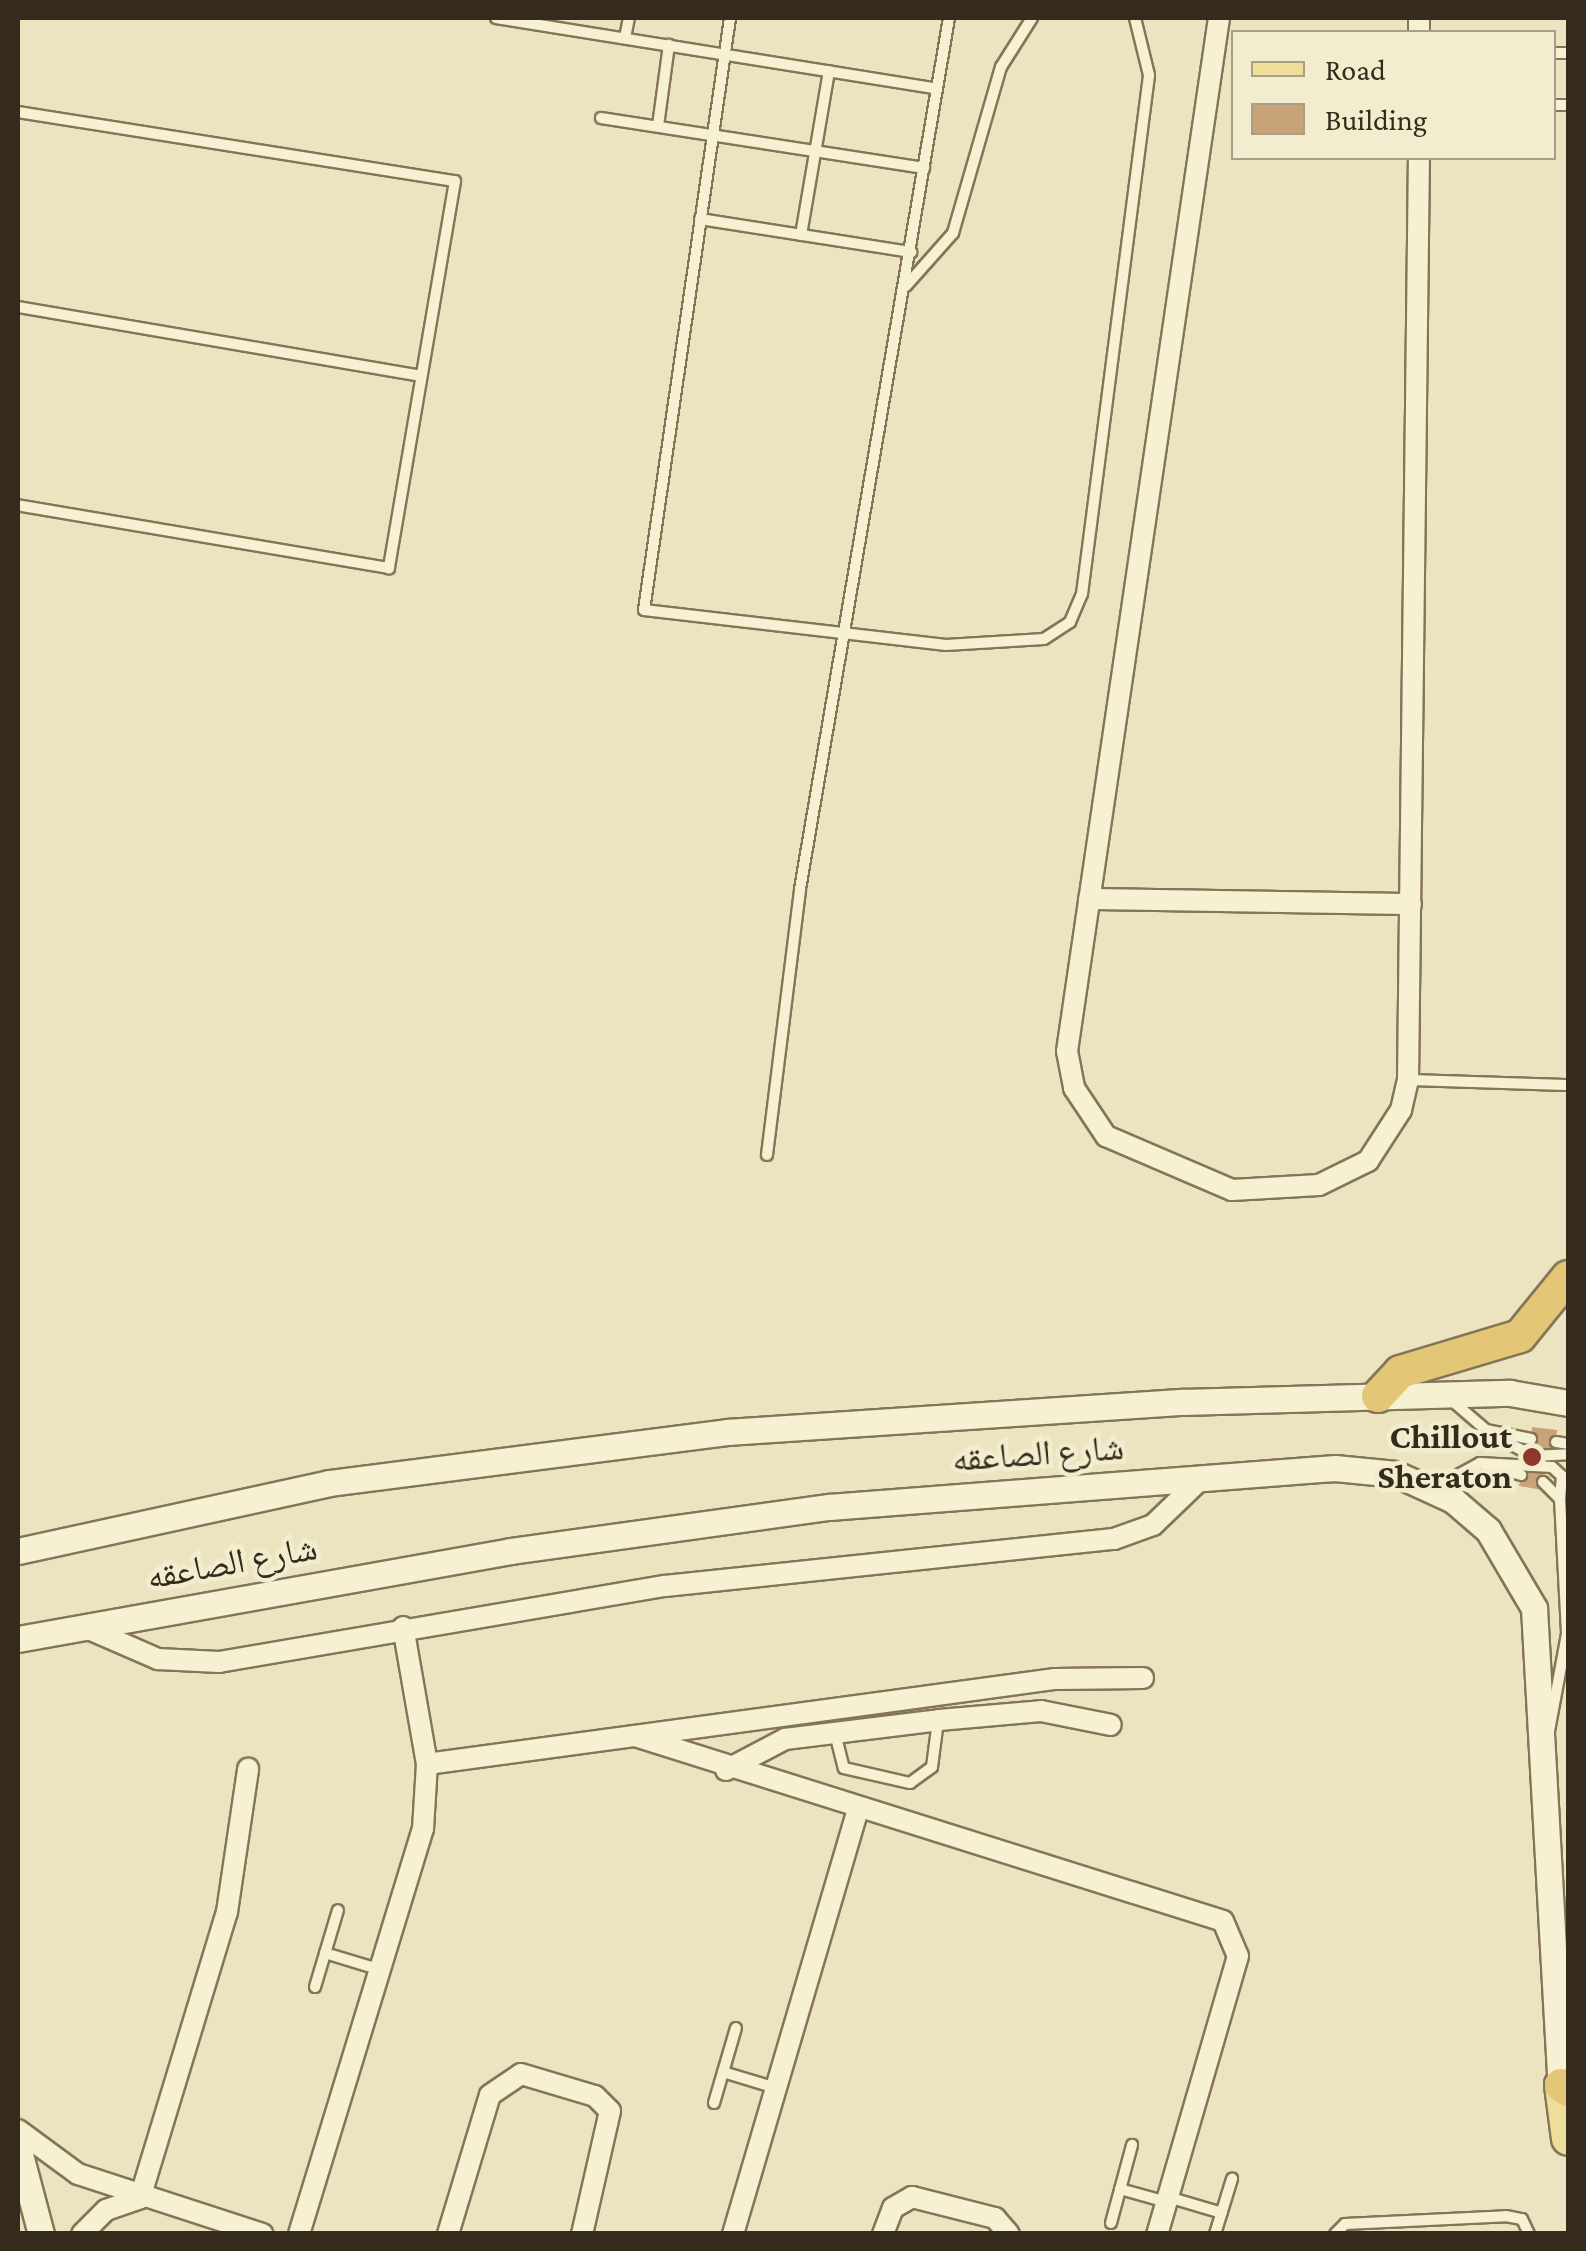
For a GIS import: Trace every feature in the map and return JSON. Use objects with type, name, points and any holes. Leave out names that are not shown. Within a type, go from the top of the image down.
[{"type":"highway","points":[[1378,1396],[1400,1372],[1520,1336],[1568,1276]]},
{"type":"main road","points":[[1565,2087],[1568,2140]]},
{"type":"street","points":[[1219,18],[1067,1051],[1074,1088],[1106,1136],[1149,1162],[1232,1190],[1319,1185],[1368,1161],[1401,1110],[1408,1080],[1419,160]]},
{"type":"street","points":[[1089,898],[1411,904]]},
{"type":"street","name":"شارع الصاعقه","points":[[18,1552],[262,1495],[529,1453],[970,1414],[1378,1396],[1445,1395],[1568,1403]]},
{"type":"street","name":"شارع الصاعقه","points":[[18,1638],[712,1522],[1203,1477],[1356,1468],[1434,1489],[1488,1530],[1526,1586],[1543,1653],[1565,2087]]},
{"type":"street","points":[[82,1626],[186,1664],[665,1586],[1114,1539],[1153,1525],[1203,1477]]},
{"type":"street","points":[[299,2234],[424,1828],[427,1764],[403,1627]]},
{"type":"street","points":[[427,1764],[1055,1679],[1143,1678]]},
{"type":"street","points":[[726,1770],[767,1744],[938,1720],[1042,1711],[1112,1725]]},
{"type":"street","points":[[636,1736],[726,1770],[1230,1928],[1238,1956],[1158,2234]]},
{"type":"street","points":[[140,2198],[227,1912],[248,1768]]},
{"type":"street","points":[[733,2234],[858,1810]]},
{"type":"street","points":[[448,2234],[490,2095],[521,2074],[594,2096],[610,2111],[582,2234]]},
{"type":"street","points":[[18,2130],[60,2164],[140,2198],[264,2234]]},
{"type":"street","points":[[18,2147],[40,2234]]},
{"type":"street","points":[[884,2234],[893,2208],[912,2197],[994,2218],[1010,2234]]},
{"type":"street","points":[[82,2234],[106,2210],[140,2198]]},
{"type":"lane","points":[[496,18],[935,88]]},
{"type":"lane","points":[[625,38],[628,18]]},
{"type":"lane","points":[[730,18],[644,610],[844,638],[1006,643],[1044,639],[1070,622],[1082,594],[1149,75],[1136,18]]},
{"type":"lane","points":[[766,1155],[844,638],[949,18]]},
{"type":"lane","points":[[906,287],[954,233],[1001,67],[1032,18]]},
{"type":"lane","points":[[658,126],[669,45]]},
{"type":"lane","points":[[801,235],[828,70]]},
{"type":"lane","points":[[18,112],[454,181],[389,568],[18,505]]},
{"type":"lane","points":[[601,118],[924,168]]},
{"type":"lane","points":[[700,219],[912,252]]},
{"type":"lane","points":[[18,307],[422,376]]},
{"type":"lane","points":[[1408,1080],[1568,1086]]},
{"type":"lane","points":[[1445,1395],[1486,1430],[1532,1456],[1568,1454]]},
{"type":"lane","points":[[1486,1430],[1531,1439]]},
{"type":"lane","points":[[1480,1463],[1521,1475]]},
{"type":"lane","points":[[1434,1489],[1480,1463],[1552,1467],[1562,1476],[1568,1634],[1546,1739]]},
{"type":"lane","points":[[1544,1482],[1560,1498]]},
{"type":"lane","points":[[836,1733],[844,1768],[910,1783],[932,1767],[938,1720]]},
{"type":"lane","points":[[315,1987],[338,1910]]},
{"type":"lane","points":[[325,1953],[381,1970]]},
{"type":"lane","points":[[714,2104],[736,2028]]},
{"type":"lane","points":[[723,2072],[776,2088]]},
{"type":"lane","points":[[1111,2223],[1132,2145]]},
{"type":"lane","points":[[1215,2234],[1232,2179]]},
{"type":"lane","points":[[1120,2189],[1222,2213]]},
{"type":"lane","points":[[1335,2234],[1345,2224],[1506,2216],[1522,2218],[1528,2234]]},
{"type":"building","points":[[1532,1427],[1557,1430],[1555,1452],[1530,1450]]},
{"type":"building","points":[[1523,1465],[1546,1469],[1542,1490],[1519,1486]]},
{"type":"place","name":"Chillout Sheraton","points":[[1532,1457]]}]
